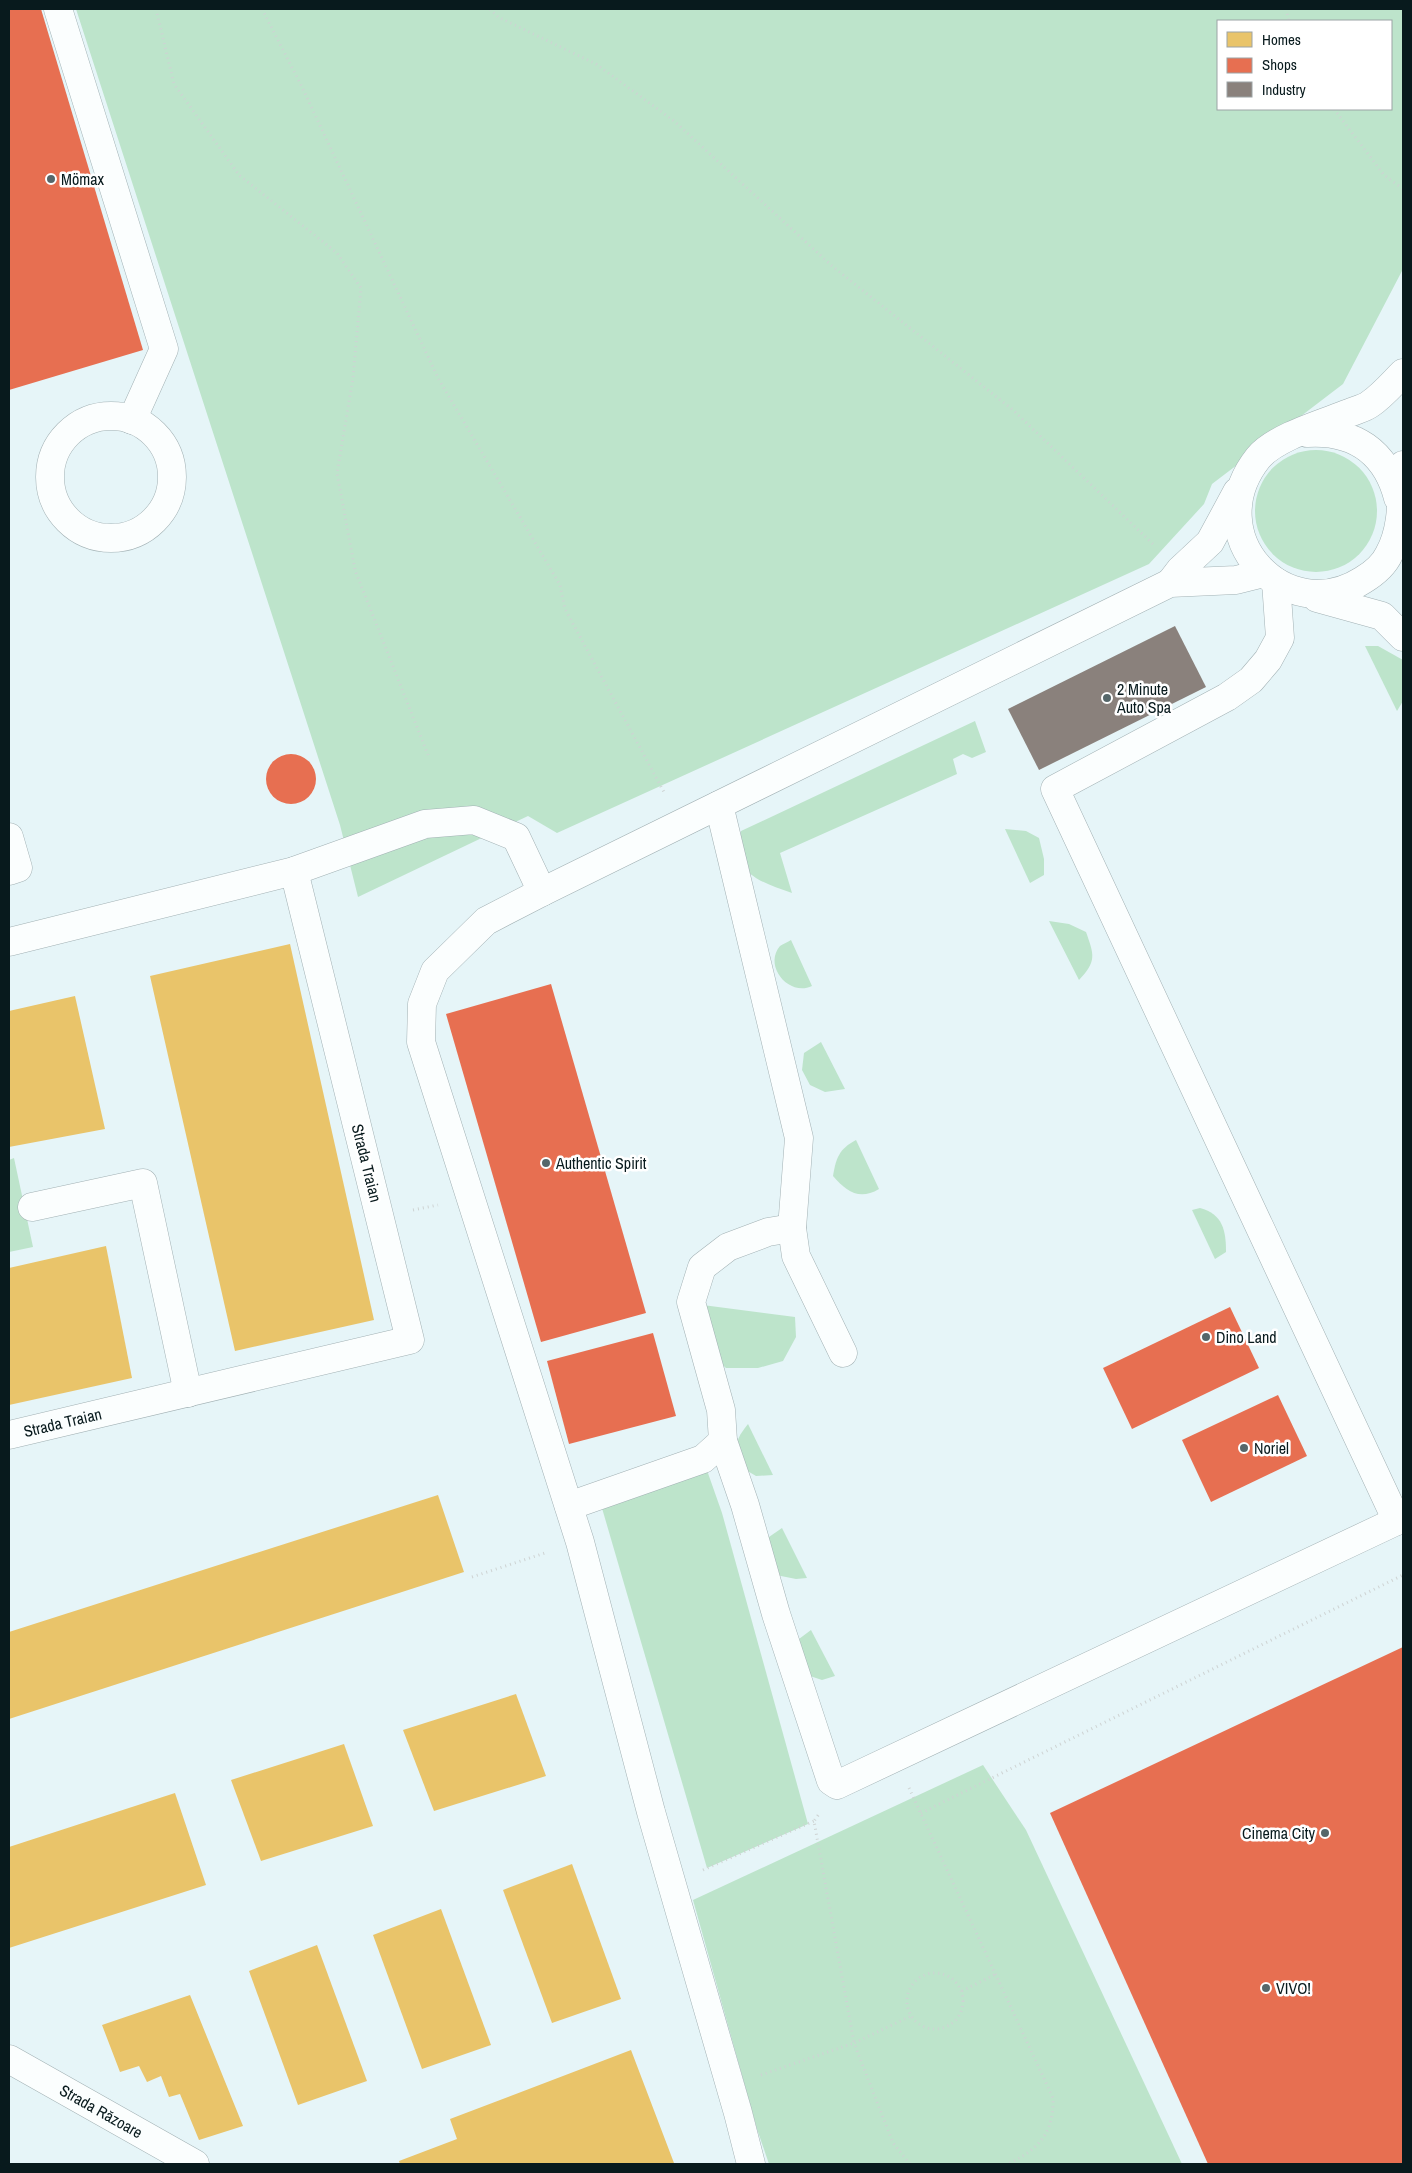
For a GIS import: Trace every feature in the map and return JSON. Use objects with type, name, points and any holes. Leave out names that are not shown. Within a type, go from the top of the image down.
[{"type":"street","points":[[58,9],[164,349],[132,420]]},
{"type":"street","points":[[750,2164],[730,2085],[651,1812],[580,1542],[421,1042],[422,1004],[435,971],[486,921],[1175,576],[1210,542],[1246,474],[1260,456],[1279,441],[1370,405],[1403,373]]},
{"type":"street","points":[[113,416],[132,420],[150,430],[164,446],[171,466],[171,487],[165,506],[152,522],[134,534],[114,538],[93,536],[75,527],[61,513],[52,496],[50,476],[53,458],[62,440],[76,427],[94,419],[113,416]]},
{"type":"street","points":[[1300,433],[1329,432],[1356,439],[1378,456],[1394,480],[1401,507]]},
{"type":"street","points":[[1175,576],[1280,582],[1325,594],[1350,588],[1373,574],[1389,555],[1398,531],[1403,465]]},
{"type":"street","points":[[1246,474],[1239,494],[1237,516],[1240,537],[1250,557],[1280,582],[1382,616],[1403,637]]},
{"type":"street","points":[[792,1228],[768,1232],[728,1246],[702,1267],[690,1302],[721,1410],[723,1441],[745,1505],[782,1633],[831,1781],[837,1785],[1400,1520],[1055,788],[1227,696],[1251,680],[1268,660],[1280,638],[1280,582]]},
{"type":"street","points":[[719,805],[799,1138],[792,1228],[796,1256],[843,1353]]},
{"type":"street","points":[[9,942],[294,871],[425,824],[474,820],[516,837],[542,892]]},
{"type":"street","points":[[9,837],[18,868],[9,871]]},
{"type":"street","name":"Strada Traian","points":[[9,1435],[410,1340],[294,871]]},
{"type":"street","points":[[32,1207],[143,1183],[188,1393]]},
{"type":"street","points":[[569,1506],[702,1459],[723,1441]]},
{"type":"street","name":"Strada Răzoare","points":[[9,2059],[195,2164]]},
{"type":"path","points":[[156,9],[174,84],[240,175],[337,253],[361,288],[354,378],[336,473],[355,570],[428,755]]},
{"type":"path","points":[[262,9],[302,87],[438,378],[560,585],[564,609],[681,823]]},
{"type":"path","points":[[490,9],[498,17],[596,64],[674,121],[832,266],[1013,410],[1175,576]]},
{"type":"path","points":[[1335,110],[1384,175],[1403,188]]},
{"type":"path","points":[[380,1217],[470,1197]]},
{"type":"path","points":[[472,1577],[580,1542]]},
{"type":"path","points":[[921,1813],[1403,1575]]},
{"type":"path","points":[[894,1758],[1053,2098],[1054,2116],[1045,2137],[1028,2155],[1008,2164]]},
{"type":"path","points":[[707,1868],[814,1821],[837,1785]]},
{"type":"path","points":[[814,1821],[854,2043],[893,2143],[910,2164]]},
{"type":"path","points":[[929,1973],[942,1973],[954,1980],[962,1992],[963,2008],[954,2022],[940,2030],[923,2027],[911,2016],[906,2003],[909,1990],[917,1979],[929,1973]]},
{"type":"path","points":[[962,1992],[996,1974]]},
{"type":"path","points":[[730,2085],[854,2043],[911,2016]]},
{"type":"green space","points":[[76,9],[1403,9],[1403,269],[1343,384],[1212,484],[1204,504],[1149,564],[557,833],[528,816],[358,897],[340,825]]},
{"type":"green space","points":[[1316,450],[1328,451],[1339,455],[1350,460],[1359,468],[1367,477],[1372,488],[1376,499],[1376,523],[1372,534],[1367,545],[1359,554],[1350,562],[1339,567],[1328,571],[1316,572],[1304,571],[1293,567],[1282,562],[1273,554],[1265,545],[1260,534],[1256,523],[1255,511],[1256,499],[1260,488],[1265,477],[1273,468],[1282,460],[1293,455],[1304,451]]},
{"type":"green space","points":[[1365,646],[1378,646],[1403,660],[1403,701],[1397,711]]},
{"type":"green space","points":[[975,721],[986,752],[972,758],[963,754],[953,759],[957,774],[780,853],[792,893],[758,879],[744,866],[739,845],[741,831]]},
{"type":"green space","points":[[1005,829],[1026,831],[1039,838],[1044,859],[1044,875],[1030,883]]},
{"type":"green space","points":[[1049,921],[1069,924],[1086,932],[1092,958],[1089,968],[1079,980]]},
{"type":"green space","points":[[791,940],[812,986],[795,987],[781,978],[777,970],[776,954],[780,946]]},
{"type":"green space","points":[[821,1042],[845,1089],[825,1092],[810,1085],[802,1070],[804,1053]]},
{"type":"green space","points":[[856,1140],[879,1189],[872,1193],[853,1193],[833,1176],[839,1155]]},
{"type":"green space","points":[[14,1158],[33,1247],[9,1252],[9,1160]]},
{"type":"green space","points":[[1200,1208],[1214,1214],[1224,1230],[1226,1252],[1215,1259],[1192,1210]]},
{"type":"green space","points":[[695,1304],[795,1317],[796,1337],[783,1361],[758,1368],[726,1368],[708,1353]]},
{"type":"green space","points":[[748,1424],[773,1475],[756,1476],[739,1466],[736,1454],[738,1439]]},
{"type":"green space","points":[[703,1459],[722,1513],[808,1824],[707,1868],[597,1491]]},
{"type":"green space","points":[[782,1528],[807,1578],[796,1579],[776,1575],[763,1547],[769,1537]]},
{"type":"green space","points":[[811,1630],[835,1676],[822,1680],[810,1676],[799,1639]]},
{"type":"green space","points":[[983,1765],[1026,1830],[1182,2164],[769,2164],[757,2129],[693,1900]]},
{"type":"building: Homes","points":[[290,944],[374,1320],[235,1351],[150,976]]},
{"type":"building: Homes","points":[[75,996],[105,1129],[9,1147],[9,1011]]},
{"type":"building: Homes","points":[[106,1246],[132,1378],[9,1405],[9,1268]]},
{"type":"building: Homes","points":[[438,1495],[464,1572],[9,1719],[9,1632]]},
{"type":"building: Homes","points":[[516,1694],[546,1776],[434,1811],[403,1730]]},
{"type":"building: Homes","points":[[344,1744],[373,1826],[261,1861],[231,1780]]},
{"type":"building: Homes","points":[[175,1793],[206,1885],[9,1948],[9,1847]]},
{"type":"building: Homes","points":[[572,1864],[621,1999],[552,2023],[503,1890]]},
{"type":"building: Homes","points":[[441,1909],[491,2045],[422,2069],[373,1935]]},
{"type":"building: Homes","points":[[317,1945],[367,2081],[298,2105],[249,1971]]},
{"type":"building: Homes","points":[[190,1995],[243,2126],[199,2140],[180,2094],[169,2097],[161,2076],[147,2082],[139,2066],[120,2072],[102,2025]]},
{"type":"building: Homes","points":[[631,2050],[674,2163],[400,2164],[399,2161],[457,2139],[450,2119]]},
{"type":"building: Shops","name":"Mömax","points":[[9,9],[41,9],[143,350],[9,390]]},
{"type":"building: Shops","points":[[291,754],[301,756],[309,761],[314,769],[316,779],[314,789],[309,797],[301,802],[291,804],[281,802],[273,797],[268,789],[266,779],[268,769],[273,761],[281,756]]},
{"type":"building: Shops","points":[[551,984],[646,1313],[541,1342],[446,1014]]},
{"type":"building: Shops","name":"Dino Land","points":[[1230,1307],[1259,1368],[1132,1429],[1103,1368]]},
{"type":"building: Shops","points":[[653,1333],[676,1416],[569,1444],[547,1361]]},
{"type":"building: Shops","name":"Noriel","points":[[1278,1395],[1307,1456],[1211,1502],[1182,1440]]},
{"type":"building: Shops","name":"VIVO!","points":[[1403,1647],[1403,2164],[1208,2164],[1050,1813]]},
{"type":"building: Industry","name":"2 Minute Auto Spa","points":[[1175,626],[1206,687],[1039,770],[1008,709]]},
{"type":"place","name":"Mömax","points":[[51,179]]},
{"type":"place","name":"2 Minute Auto Spa","points":[[1107,698]]},
{"type":"place","name":"Authentic Spirit","points":[[546,1163]]},
{"type":"place","name":"Dino Land","points":[[1206,1337]]},
{"type":"place","name":"Noriel","points":[[1244,1448]]},
{"type":"place","name":"Cinema City","points":[[1325,1833]]},
{"type":"place","name":"VIVO!","points":[[1266,1988]]}]
